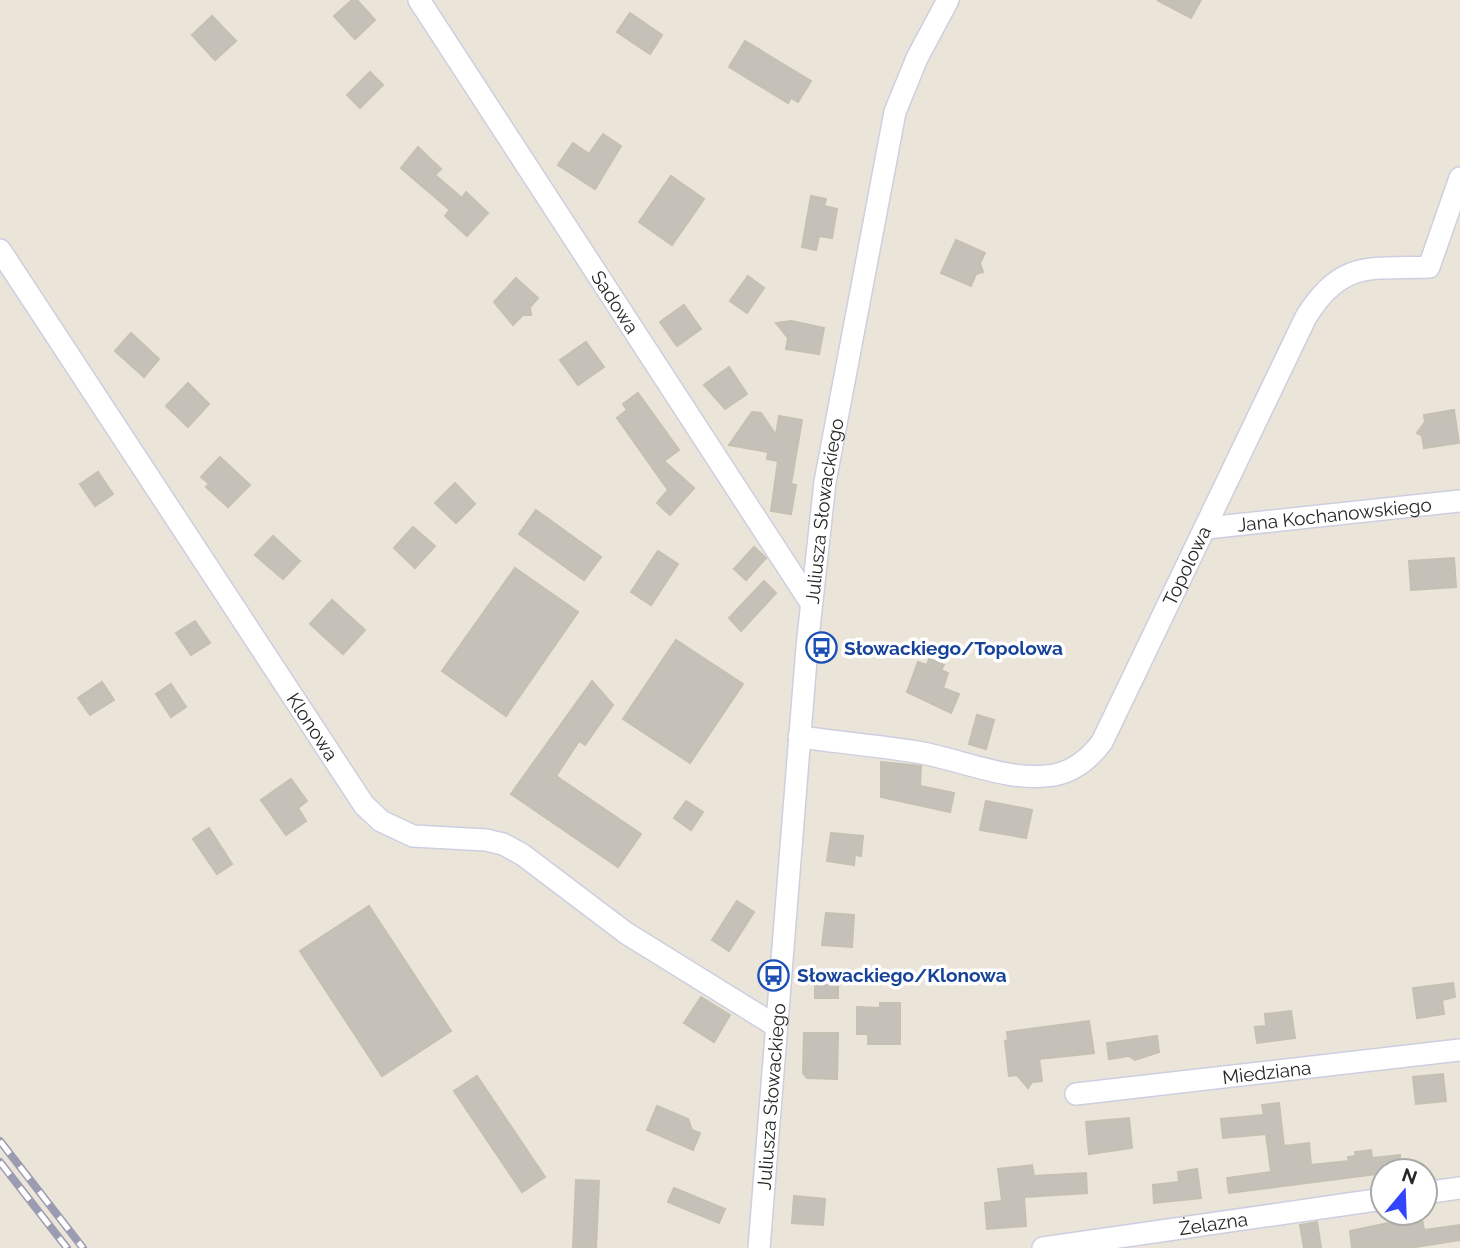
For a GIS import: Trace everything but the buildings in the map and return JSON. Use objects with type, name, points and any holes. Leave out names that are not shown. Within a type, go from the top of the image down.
[{"type":"street","name":"Sadowa","points":[[419,0],[811,603]]},
{"type":"street","name":"Juliusza Słowackiego","points":[[759,1248],[799,737],[825,482],[895,112],[917,58],[948,0]]},
{"type":"street","name":"Topolowa","points":[[799,737],[918,752],[1020,775],[1054,775],[1070,770],[1092,755],[1102,742],[1306,317],[1320,294],[1339,278],[1363,269],[1429,267],[1460,178]]},
{"type":"street","name":"Klonowa","points":[[0,250],[364,805],[381,821],[413,836],[486,840],[513,850],[626,933],[776,1026]]},
{"type":"street","name":"Jana Kochanowskiego","points":[[1207,528],[1460,500]]},
{"type":"street","name":"Miedziana","points":[[1076,1094],[1460,1050]]},
{"type":"street","points":[[1439,1191],[1460,1188]]},
{"type":"street","name":"Żelazna","points":[[1043,1248],[1369,1201]]},
{"type":"railway","points":[[0,1141],[83,1248]]},
{"type":"railway","points":[[0,1162],[67,1248]]},
{"type":"place","name":"Słowackiego/Topolowa","points":[[821,648]]},
{"type":"place","name":"Słowackiego/Klonowa","points":[[774,975]]}]
